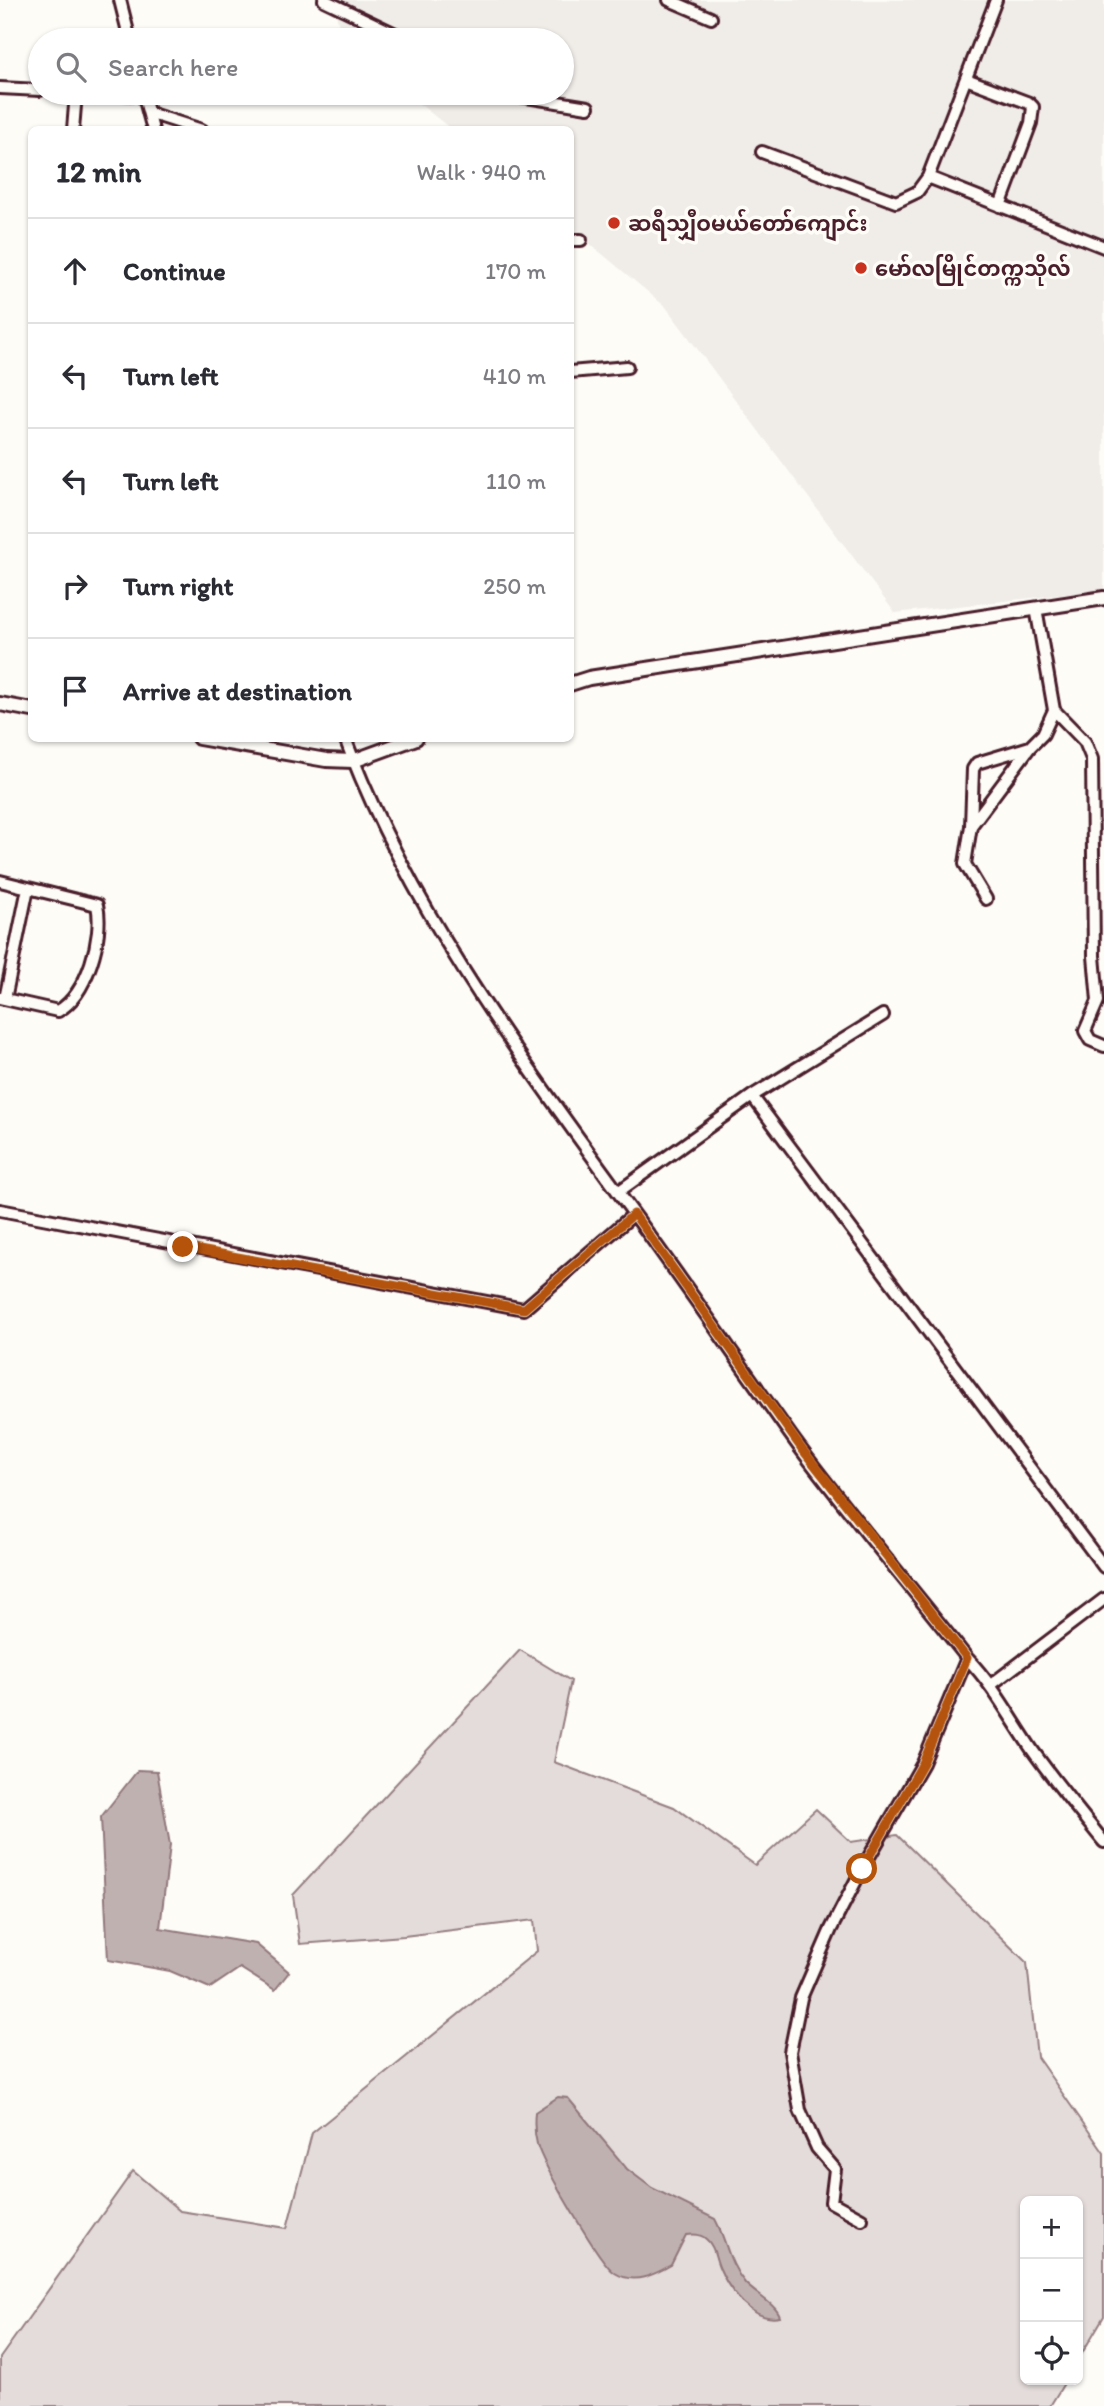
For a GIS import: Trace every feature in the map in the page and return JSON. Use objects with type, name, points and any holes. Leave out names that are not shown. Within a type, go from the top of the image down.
[{"type":"main road","points":[[574,683],[628,672],[1104,598]]},
{"type":"main road","points":[[0,704],[28,709]]},
{"type":"main road","points":[[221,742],[326,760],[353,761],[405,742]]},
{"type":"street","points":[[120,0],[127,28]]},
{"type":"street","points":[[324,0],[383,28]]},
{"type":"street","points":[[762,152],[896,202],[917,192],[928,177],[996,0]]},
{"type":"street","points":[[673,1],[711,18]]},
{"type":"street","points":[[965,79],[1029,103],[1033,107],[1000,206]]},
{"type":"street","points":[[0,88],[28,89]]},
{"type":"street","points":[[73,126],[75,105]]},
{"type":"street","points":[[147,105],[152,126]]},
{"type":"street","points":[[574,105],[587,107]]},
{"type":"street","points":[[149,113],[190,126]]},
{"type":"street","points":[[928,177],[1104,247]]},
{"type":"street","points":[[574,372],[627,367]]},
{"type":"street","points":[[1036,608],[1054,710],[1084,742],[1092,760],[1094,956],[1098,1001],[1085,1031],[1090,1040],[1104,1046]]},
{"type":"street","points":[[971,826],[1030,747],[1043,734],[1054,710]]},
{"type":"street","points":[[346,742],[394,850],[428,911],[573,1135],[618,1192],[802,1449],[967,1658],[992,1684],[999,1702],[1036,1755],[1104,1842]]},
{"type":"street","points":[[986,899],[965,864],[971,826],[975,765],[1030,747]]},
{"type":"street","points":[[0,881],[97,905],[100,918],[89,967],[71,1004],[58,1011],[3,998],[28,888]]},
{"type":"street","points":[[618,1192],[752,1096],[883,1015]]},
{"type":"street","points":[[752,1096],[1104,1567]]},
{"type":"street","points":[[0,1210],[524,1309],[634,1214]]},
{"type":"street","points":[[992,1684],[1104,1599]]},
{"type":"street","points":[[862,2219],[831,2202],[835,2169],[817,2148],[800,2110],[790,2052],[802,1998],[831,1929],[923,1763],[967,1658]]},
{"type":"shaded area","name":"မော်လမြိုင်တက္ကသိုလ်","points":[[332,0],[1104,0],[1104,590],[895,613],[666,307],[574,230],[574,126],[447,126],[421,105],[574,105],[574,28],[340,28]]},
{"type":"shaded area","points":[[520,1650],[571,1681],[554,1762],[674,1807],[755,1865],[816,1809],[851,1842],[897,1835],[1027,1963],[1037,2057],[1104,2153],[1104,2316],[1083,2352],[1083,2196],[1020,2196],[1020,2385],[1063,2385],[1050,2406],[0,2406],[0,2358],[133,2171],[180,2211],[287,2228],[312,2133],[537,1951],[534,1920],[404,1936],[300,1944],[293,1895]]},
{"type":"shaded area","points":[[138,1770],[157,1771],[170,1845],[160,1928],[256,1944],[289,1972],[275,1990],[240,1968],[210,1988],[170,1971],[108,1960],[101,1817]]},
{"type":"shaded area","points":[[558,2097],[568,2098],[627,2169],[652,2188],[715,2219],[739,2275],[780,2317],[760,2315],[743,2303],[724,2277],[711,2245],[699,2235],[686,2235],[671,2265],[651,2275],[629,2278],[615,2273],[597,2252],[572,2212],[537,2144],[535,2112]]},
{"type":"place","name":"ဆရီသျှီဝမယ်တော်ကျောင်း","points":[[614,223]]},
{"type":"place","name":"မော်လမြိုင်တက္ကသိုလ်","points":[[861,268]]},
{"type":"route","points":[[183,1247],[524,1309],[634,1214],[802,1449],[967,1658],[923,1763],[862,1869]]}]
